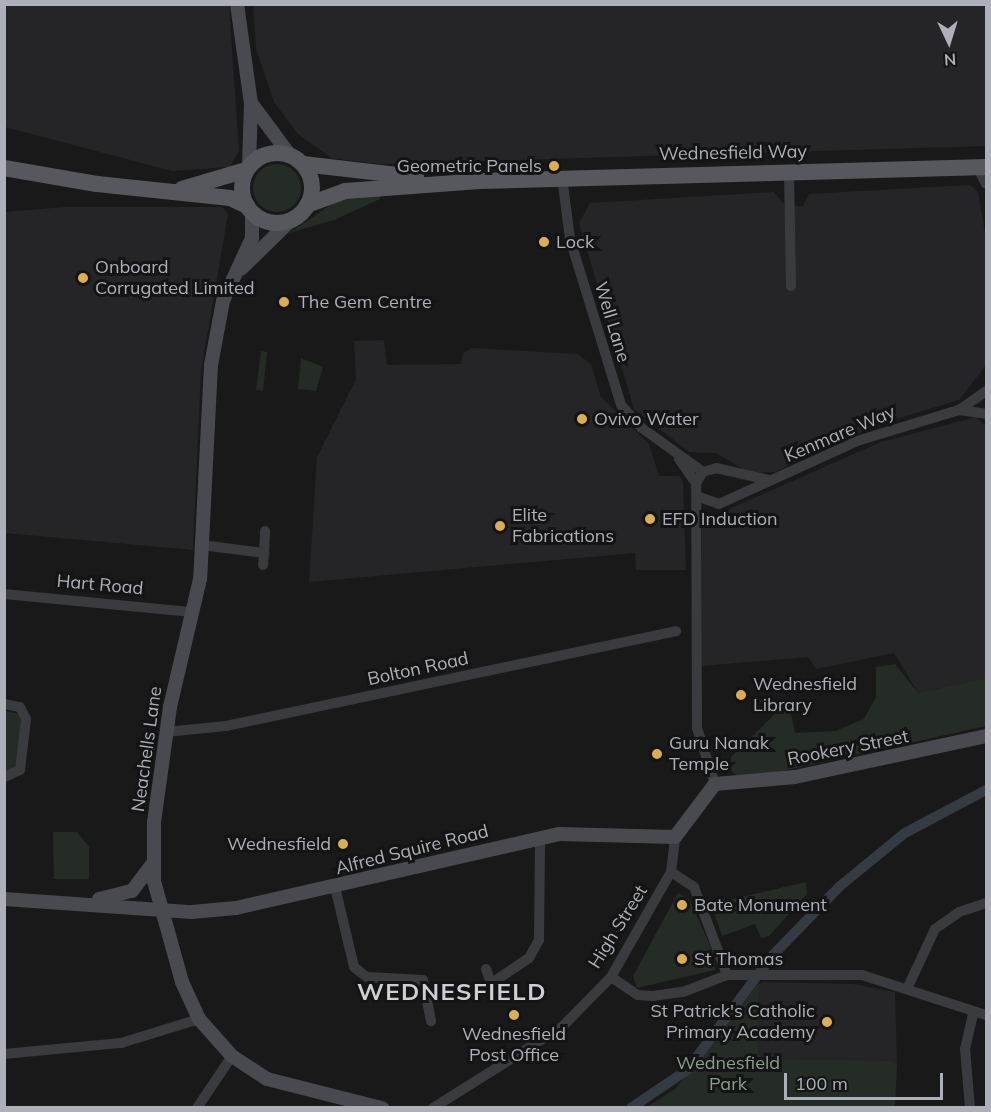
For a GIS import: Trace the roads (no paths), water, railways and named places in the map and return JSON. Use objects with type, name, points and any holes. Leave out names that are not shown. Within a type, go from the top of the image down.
[{"type":"main road","points":[[4,168],[172,191],[230,198],[269,222],[291,220],[308,205],[312,183],[303,164],[289,154],[267,154],[248,168],[172,191]]},
{"type":"main road","name":"Wednesfield Way","points":[[303,164],[352,173],[480,181]]},
{"type":"main road","name":"Wednesfield Way","points":[[308,205],[345,191],[480,181],[982,167]]},
{"type":"main road","points":[[248,168],[242,194],[249,209]]},
{"type":"street","points":[[237,4],[251,103],[248,168]]},
{"type":"street","points":[[251,103],[289,154]]},
{"type":"street","points":[[982,167],[987,184]]},
{"type":"street","points":[[789,171],[791,286]]},
{"type":"street","name":"Well Lane","points":[[562,177],[570,239],[617,398],[634,421],[674,453]]},
{"type":"street","name":"Neachells Lane","points":[[249,209],[252,238],[223,301],[212,365],[202,545],[192,612],[166,732],[153,861],[158,909],[199,1019],[232,1056],[267,1079],[382,1107]]},
{"type":"street","name":"Neachells Lane","points":[[237,273],[291,220]]},
{"type":"street","points":[[987,393],[987,407]]},
{"type":"street","points":[[958,410],[987,393]]},
{"type":"street","points":[[958,410],[987,414]]},
{"type":"street","name":"Kenmare Way","points":[[728,498],[857,441],[958,410]]},
{"type":"street","points":[[674,453],[703,472]]},
{"type":"street","points":[[674,453],[696,483],[703,501],[694,527],[697,728],[715,784],[675,837]]},
{"type":"street","points":[[696,483],[703,472],[716,468],[726,473],[769,480]]},
{"type":"street","points":[[703,501],[728,498],[732,484],[726,473]]},
{"type":"street","points":[[263,565],[265,531]]},
{"type":"street","points":[[202,545],[264,553]]},
{"type":"street","name":"Hart Road","points":[[4,594],[192,612]]},
{"type":"street","name":"Bolton Road","points":[[166,732],[226,726],[676,631]]},
{"type":"street","points":[[4,704],[20,706],[26,719],[20,770],[4,777]]},
{"type":"street","name":"Rookery Street","points":[[715,784],[778,780],[987,736]]},
{"type":"street","name":"Alfred Squire Road","points":[[85,902],[158,909],[236,908],[540,838],[589,831],[675,837]]},
{"type":"street","name":"High Street","points":[[433,1107],[563,1026],[611,977],[671,872],[675,837]]},
{"type":"street","points":[[480,991],[528,958],[539,940],[540,838]]},
{"type":"street","points":[[4,899],[85,902],[132,891],[153,861]]},
{"type":"street","points":[[671,872],[694,887],[727,975]]},
{"type":"street","points":[[335,887],[354,967],[367,977],[423,980],[431,1021]]},
{"type":"street","points":[[907,989],[935,929],[959,912],[987,903]]},
{"type":"street","points":[[486,969],[490,983]]},
{"type":"street","points":[[611,977],[638,995],[653,996],[683,992],[727,975],[862,975],[973,1013],[987,1014]]},
{"type":"street","points":[[970,1107],[965,1049],[973,1013]]},
{"type":"street","points":[[4,1054],[121,1043],[199,1019]]},
{"type":"street","points":[[197,1107],[232,1056]]},
{"type":"waterway","points":[[631,1108],[687,1070],[772,956],[840,886],[905,833],[986,790]]},
{"type":"place","name":"Geometric Panels","points":[[554,166]]},
{"type":"place","name":"Lock","points":[[544,242]]},
{"type":"place","name":"Onboard Corrugated Limited","points":[[83,278]]},
{"type":"place","name":"The Gem Centre","points":[[284,302]]},
{"type":"place","name":"Ovivo Water","points":[[582,419]]},
{"type":"place","name":"EFD Induction","points":[[650,519]]},
{"type":"place","name":"Elite Fabrications","points":[[500,526]]},
{"type":"place","name":"Wednesfield Library","points":[[741,695]]},
{"type":"place","name":"Guru Nanak Temple","points":[[657,754]]},
{"type":"place","name":"Wednesfield","points":[[343,844]]},
{"type":"place","name":"Bate Monument","points":[[682,905]]},
{"type":"place","name":"St Thomas","points":[[682,959]]},
{"type":"place","name":"Wednesfield Post Office","points":[[514,1015]]},
{"type":"place","name":"St Patrick's Catholic Primary Academy","points":[[827,1022]]},
{"type":"district","name":"WEDNESFIELD","points":[[452,992]]},
{"type":"park label","name":"Wednesfield Park","points":[[728,1074]]}]
